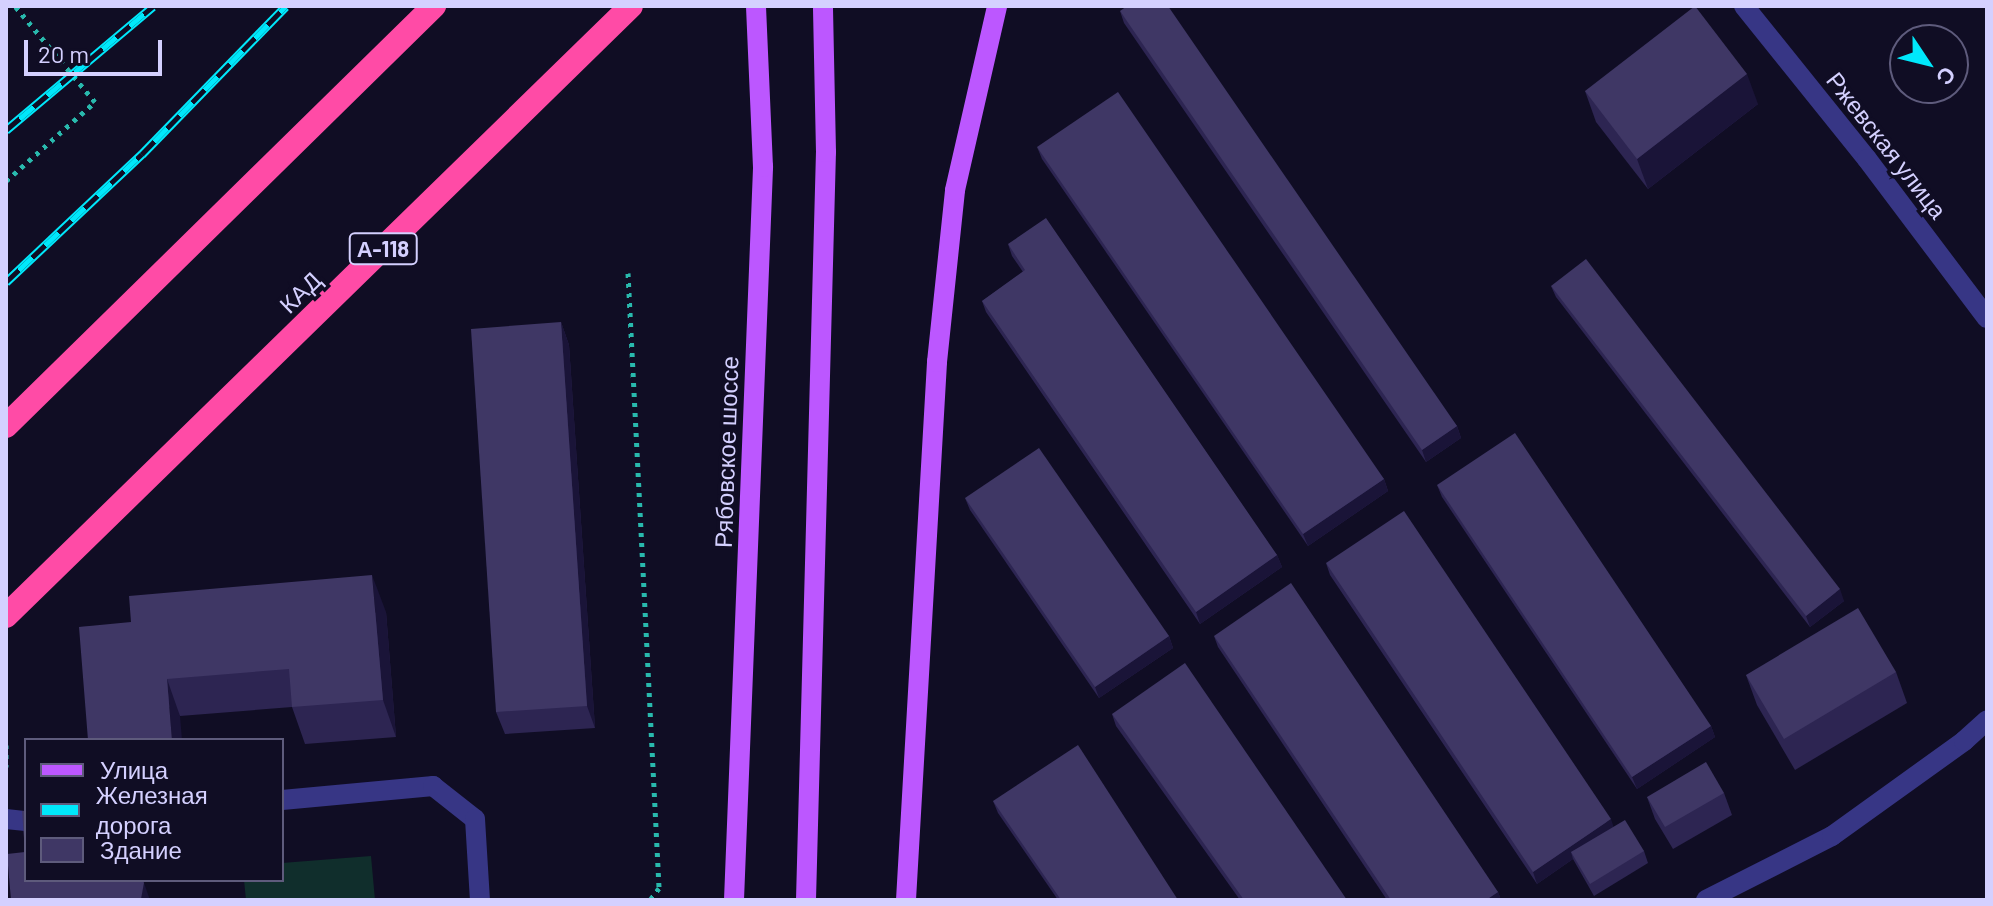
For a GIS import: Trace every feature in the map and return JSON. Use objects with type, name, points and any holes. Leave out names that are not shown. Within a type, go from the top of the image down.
[{"type":"highway","points":[[6,426],[434,6]]},
{"type":"highway","name":"КАД","points":[[6,616],[631,6]]},
{"type":"main road","name":"Рябовское шоссе","points":[[734,900],[763,167],[756,6]]},
{"type":"main road","points":[[806,900],[826,152],[823,6]]},
{"type":"main road","points":[[906,900],[937,362],[955,190],[997,6]]},
{"type":"street","name":"Ржевская улица","points":[[1744,6],[1867,159],[1987,318]]},
{"type":"street","points":[[1706,900],[1832,836],[1964,741],[1987,720]]},
{"type":"street","points":[[284,800],[433,786],[475,819],[480,900]]},
{"type":"path","points":[[6,181],[95,102],[15,6]]},
{"type":"path","points":[[628,273],[659,888],[650,900]]},
{"type":"path","points":[[6,745],[6,767]]},
{"type":"green space","points":[[371,856],[375,900],[246,900],[244,882],[284,882],[284,863]]},
{"type":"building","points":[[1127,6],[1168,6],[1457,426],[1422,450],[1120,11]]},
{"type":"building","points":[[1695,6],[1747,74],[1637,159],[1585,91]]},
{"type":"building","points":[[1118,92],[1384,479],[1303,534],[1037,147]]},
{"type":"building","points":[[1046,218],[1277,555],[1196,612],[982,301],[1025,270],[1008,244]]},
{"type":"building","points":[[1586,259],[1840,589],[1806,616],[1551,286]]},
{"type":"building","points":[[561,322],[587,706],[496,712],[471,329]]},
{"type":"building","points":[[1515,433],[1711,726],[1632,777],[1437,485]]},
{"type":"building","points":[[1039,448],[1169,636],[1095,687],[965,498]]},
{"type":"building","points":[[1404,511],[1611,819],[1533,872],[1326,563]]},
{"type":"building","points":[[372,575],[383,700],[292,707],[289,669],[167,679],[172,738],[88,738],[79,627],[131,622],[129,596]]},
{"type":"building","points":[[1291,583],[1498,892],[1486,900],[1391,900],[1214,636]]},
{"type":"building","points":[[1858,608],[1896,672],[1784,739],[1746,675]]},
{"type":"building","points":[[1185,663],[1347,900],[1244,900],[1112,714]]},
{"type":"building","points":[[1078,745],[1178,900],[1061,900],[993,801]]},
{"type":"building","points":[[1706,762],[1724,793],[1665,827],[1647,797]]},
{"type":"building","points":[[1625,820],[1644,851],[1590,884],[1571,852]]},
{"type":"building","points":[[24,852],[24,882],[144,882],[141,899],[11,900],[7,854]]},
{"type":"railway","points":[[6,130],[153,6]]},
{"type":"railway","points":[[6,282],[142,154],[286,6]]}]
